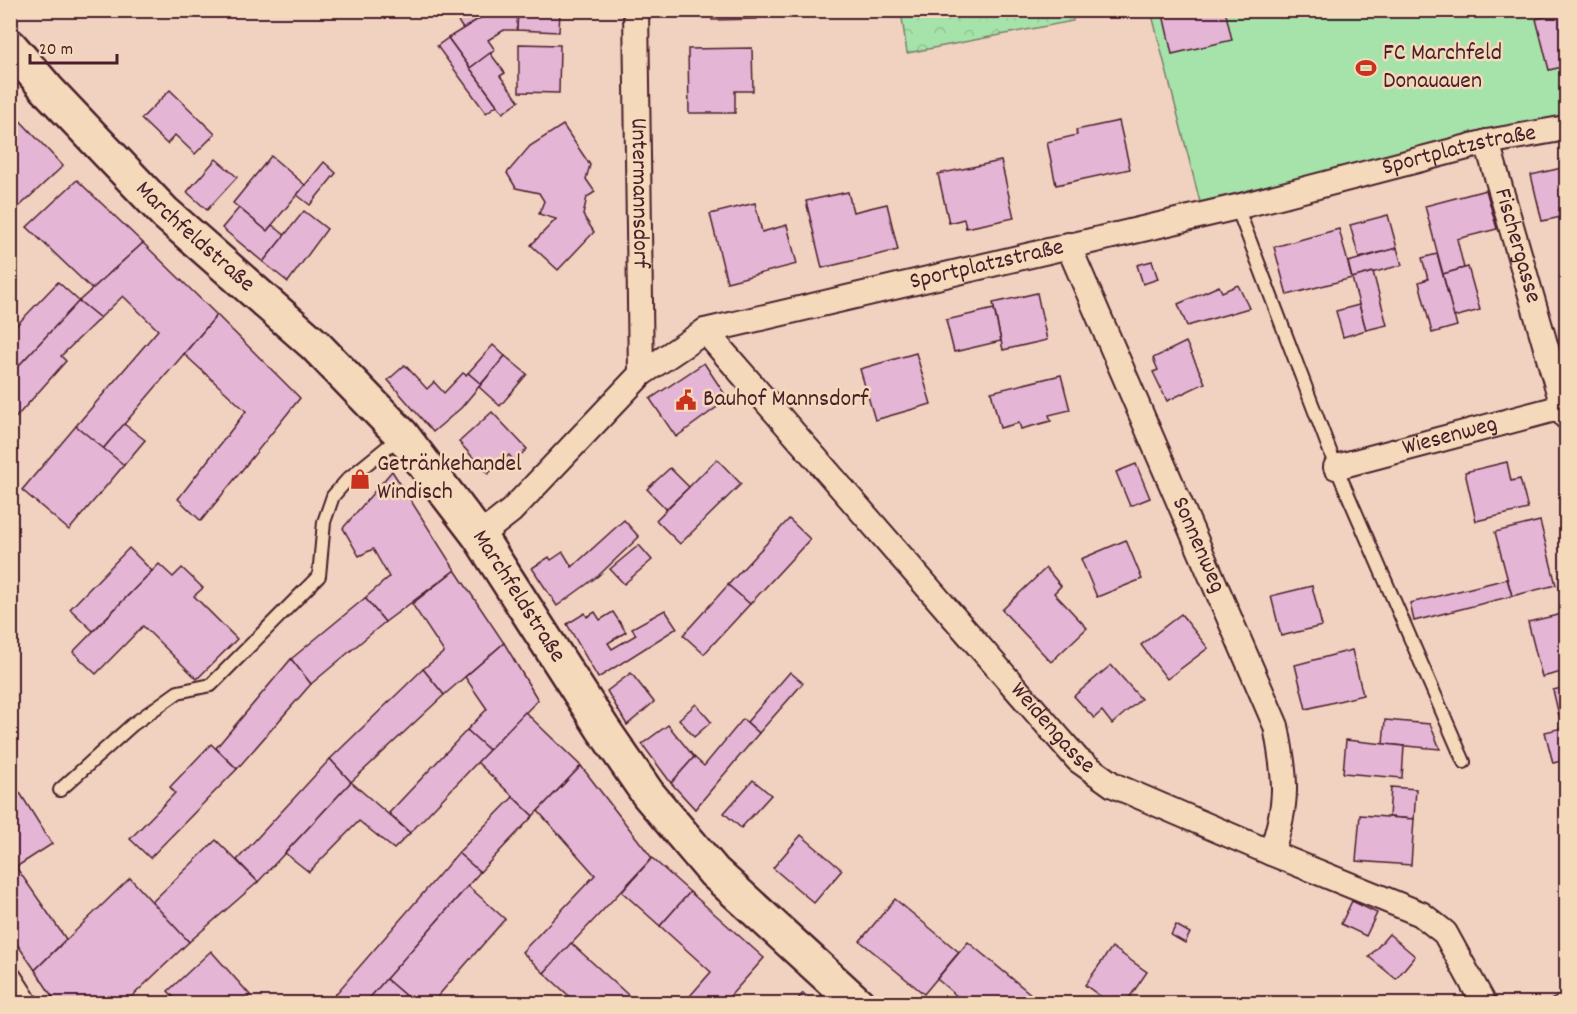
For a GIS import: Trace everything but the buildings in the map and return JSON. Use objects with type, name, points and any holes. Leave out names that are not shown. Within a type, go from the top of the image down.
[{"type":"main road","name":"Marchfeldstraße","points":[[10,46],[165,213],[315,345],[402,435],[479,536],[648,794],[714,872],[858,1004]]},
{"type":"street","name":"Untermannsdorf","points":[[636,10],[641,374]]},
{"type":"street","name":"Sportplatzstraße","points":[[479,536],[511,511],[641,374],[705,331],[1237,207],[1487,142],[1566,128]]},
{"type":"street","name":"Fischergasse","points":[[1487,142],[1566,410]]},
{"type":"street","name":"Sonnenweg","points":[[1068,245],[1276,726],[1285,777],[1283,818],[1271,854]]},
{"type":"street","name":"Weidengasse","points":[[705,331],[1078,760],[1113,785],[1271,854],[1421,914],[1445,933],[1484,1004]]},
{"type":"street","name":"Wiesenweg","points":[[1336,467],[1566,410]]},
{"type":"street","points":[[10,979],[26,1004]]},
{"type":"lane","points":[[1237,207],[1336,467],[1464,762]]},
{"type":"lane","points":[[60,790],[132,725],[177,692],[212,685],[319,576],[324,522],[333,496],[348,478],[402,435]]},
{"type":"green space","points":[[901,11],[1072,11],[1073,21],[907,53]]},
{"type":"green space","name":"FC Marchfeld Donauauen","points":[[1151,11],[1564,11],[1566,21],[1566,114],[1200,202]]},
{"type":"place","name":"FC Marchfeld Donauauen","points":[[1366,68]]},
{"type":"place","name":"Bauhof Mannsdorf","points":[[686,400]]},
{"type":"place","name":"Getränkehandel Windisch","points":[[360,479]]}]
